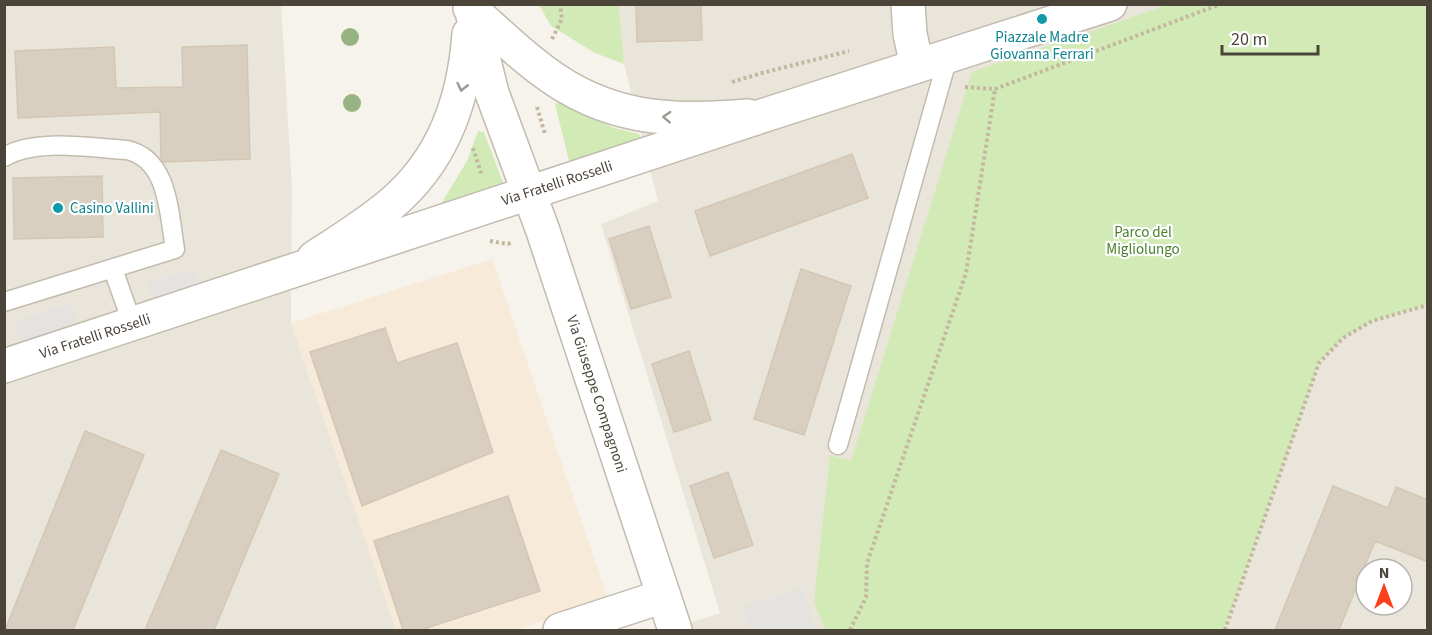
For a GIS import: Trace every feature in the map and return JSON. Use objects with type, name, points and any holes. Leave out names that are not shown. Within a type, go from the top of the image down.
[{"type":"street","points":[[908,4],[910,34],[933,62]]},
{"type":"street","name":"Via Fratelli Rosselli","points":[[4,366],[529,192],[1110,4]]},
{"type":"street","points":[[470,6],[538,68],[586,98],[615,109],[661,117],[699,118],[768,114]]},
{"type":"street","points":[[298,269],[361,228],[391,204],[426,166],[453,118],[461,92],[466,66],[470,6]]},
{"type":"street","name":"Via Giuseppe Compagnoni","points":[[470,6],[492,93],[529,192],[675,630]]},
{"type":"street","points":[[560,630],[664,596]]},
{"type":"lane","points":[[838,445],[933,62]]},
{"type":"lane","points":[[4,157],[21,149],[41,146],[127,150],[145,157],[156,169],[161,180],[176,249],[4,302]]},
{"type":"lane","points":[[113,269],[132,323]]},
{"type":"path","points":[[560,4],[562,19],[530,85],[561,182]]},
{"type":"path","points":[[723,85],[859,48]]},
{"type":"path","points":[[850,630],[866,597],[867,563],[966,273],[995,89]]},
{"type":"path","points":[[1225,630],[1319,363],[1343,338],[1372,321],[1428,305]]},
{"type":"shaded area","points":[[4,5],[281,5],[292,187],[291,323],[396,630],[5,630]]},
{"type":"shaded area","points":[[619,5],[1427,5],[1427,630],[668,630],[720,613],[601,224],[658,201],[624,64]]},
{"type":"shaded area","points":[[492,259],[608,599],[516,630],[396,630],[291,323]]},
{"type":"shaded area","points":[[193,269],[200,289],[154,304],[147,283]]},
{"type":"shaded area","points":[[72,303],[80,327],[21,346],[13,322]]},
{"type":"shaded area","points":[[802,587],[816,630],[749,630],[743,605]]},
{"type":"green space","name":"Parco del Migliolungo","points":[[1170,4],[1427,5],[1427,305],[1372,321],[1343,338],[1319,363],[1224,630],[825,630],[814,602],[830,455],[851,461],[972,72]]},
{"type":"green space","points":[[539,5],[619,5],[624,64],[595,53],[551,26]]},
{"type":"green space","points":[[560,102],[614,128],[639,134],[641,138],[569,161],[555,104]]},
{"type":"green space","points":[[478,131],[484,132],[504,185],[441,204],[467,161]]},
{"type":"building","points":[[636,4],[701,4],[702,40],[637,42]]},
{"type":"building","points":[[247,45],[250,159],[163,162],[161,159],[160,112],[18,118],[15,51],[114,47],[116,88],[183,87],[182,47]]},
{"type":"building","points":[[852,154],[868,198],[710,256],[695,211]]},
{"type":"building","name":"Casino Vallini","points":[[102,176],[103,237],[14,239],[13,178]]},
{"type":"building","points":[[649,226],[671,297],[631,309],[609,239]]},
{"type":"building","points":[[801,269],[851,286],[804,435],[754,419]]},
{"type":"building","points":[[385,328],[397,363],[457,343],[493,452],[362,506],[310,352]]},
{"type":"building","points":[[689,351],[711,420],[674,432],[652,364]]},
{"type":"building","points":[[85,431],[144,455],[73,630],[5,630]]},
{"type":"building","points":[[221,450],[279,474],[214,630],[145,630]]},
{"type":"building","points":[[728,472],[753,545],[714,558],[690,486]]},
{"type":"building","points":[[1333,486],[1388,508],[1396,487],[1428,500],[1428,562],[1375,541],[1369,557],[1354,557],[1354,593],[1339,630],[1275,630]]},
{"type":"building","points":[[508,496],[540,591],[421,630],[403,630],[374,541]]},
{"type":"place","name":"Piazzale Madre Giovanna Ferrari","points":[[1042,19]]},
{"type":"place","name":"Casino Vallini","points":[[58,208]]}]
